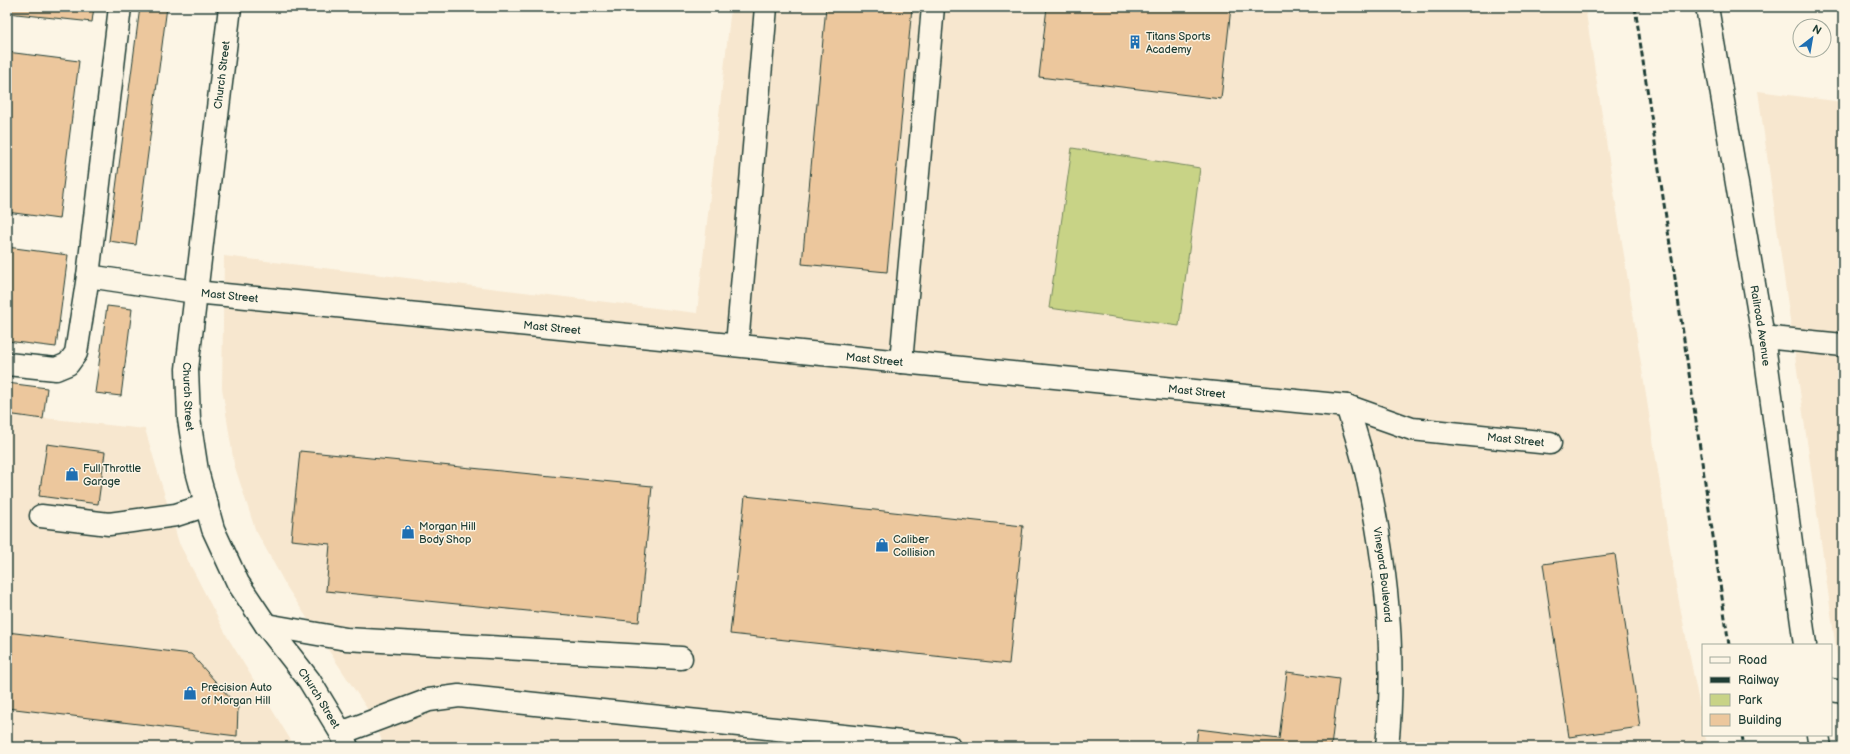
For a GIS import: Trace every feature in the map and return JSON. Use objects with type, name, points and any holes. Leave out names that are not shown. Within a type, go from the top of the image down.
[{"type":"street","points":[[7,364],[56,369],[68,364],[76,353],[80,339],[120,7]]},
{"type":"street","name":"Church Street","points":[[230,7],[195,292],[188,369],[189,419],[197,471],[213,529],[238,583],[266,625],[308,680],[344,740]]},
{"type":"street","points":[[737,345],[766,7]]},
{"type":"street","points":[[901,362],[933,7]]},
{"type":"street","name":"Railroad Avenue","points":[[1707,7],[1763,337],[1805,644]]},
{"type":"street","name":"Mast Street","points":[[88,276],[195,292],[1347,406],[1412,429],[1550,443]]},
{"type":"street","points":[[1763,337],[1843,345]]},
{"type":"street","name":"Vineyard Boulevard","points":[[1347,406],[1369,484],[1383,562],[1392,673],[1387,747]]},
{"type":"street","points":[[41,516],[109,524],[176,515],[207,505]]},
{"type":"street","points":[[266,625],[346,639],[681,658]]},
{"type":"street","points":[[1832,690],[1843,692]]},
{"type":"street","points":[[344,740],[429,700],[459,696],[606,710],[950,747]]},
{"type":"street","points":[[1818,736],[1820,747]]},
{"type":"shaded area","points":[[731,7],[1585,7],[1676,586],[1702,718],[1702,736],[1705,736],[1708,747],[384,747],[374,719],[288,589],[255,529],[234,464],[222,388],[224,256],[697,313]]},
{"type":"shaded area","points":[[1758,91],[1843,102],[1843,699]]},
{"type":"shaded area","points":[[7,414],[145,429],[179,543],[228,638],[295,747],[7,747]]},
{"type":"green space","points":[[1072,148],[1200,168],[1179,326],[1049,308]]},
{"type":"building","points":[[7,7],[94,7],[92,22],[7,13]]},
{"type":"building","points":[[140,7],[167,7],[136,245],[109,241]]},
{"type":"building","points":[[826,7],[912,7],[887,272],[802,264]]},
{"type":"building","name":"Titans Sports Academy","points":[[1047,7],[1231,7],[1221,99],[1039,77]]},
{"type":"building","points":[[7,52],[79,61],[59,219],[7,212]]},
{"type":"building","points":[[1843,230],[1843,262],[1840,262]]},
{"type":"building","points":[[7,247],[68,255],[56,347],[7,341]]},
{"type":"building","points":[[107,306],[132,309],[121,396],[95,393]]},
{"type":"building","points":[[7,383],[47,388],[43,419],[7,414]]},
{"type":"building","name":"Full Throttle Garage","points":[[47,444],[105,452],[98,504],[39,496]]},
{"type":"building","points":[[300,451],[652,486],[639,622],[326,591],[330,544],[291,540]]},
{"type":"building","points":[[745,496],[1023,526],[1009,664],[730,634]]},
{"type":"building","points":[[1615,554],[1640,727],[1569,737],[1543,564]]},
{"type":"building","points":[[7,632],[191,654],[238,707],[237,736],[7,708]]},
{"type":"building","points":[[1287,672],[1339,679],[1331,747],[1196,747],[1198,729],[1279,739]]},
{"type":"railway","points":[[1635,7],[1729,644]]},
{"type":"railway","points":[[1742,736],[1744,747]]},
{"type":"place","name":"Titans Sports Academy","points":[[1135,42]]},
{"type":"place","name":"Full Throttle Garage","points":[[72,474]]},
{"type":"place","name":"Morgan Hill Body Shop","points":[[408,532]]},
{"type":"place","name":"Caliber Collision","points":[[882,545]]},
{"type":"place","name":"Precision Auto of Morgan Hill","points":[[190,693]]}]
